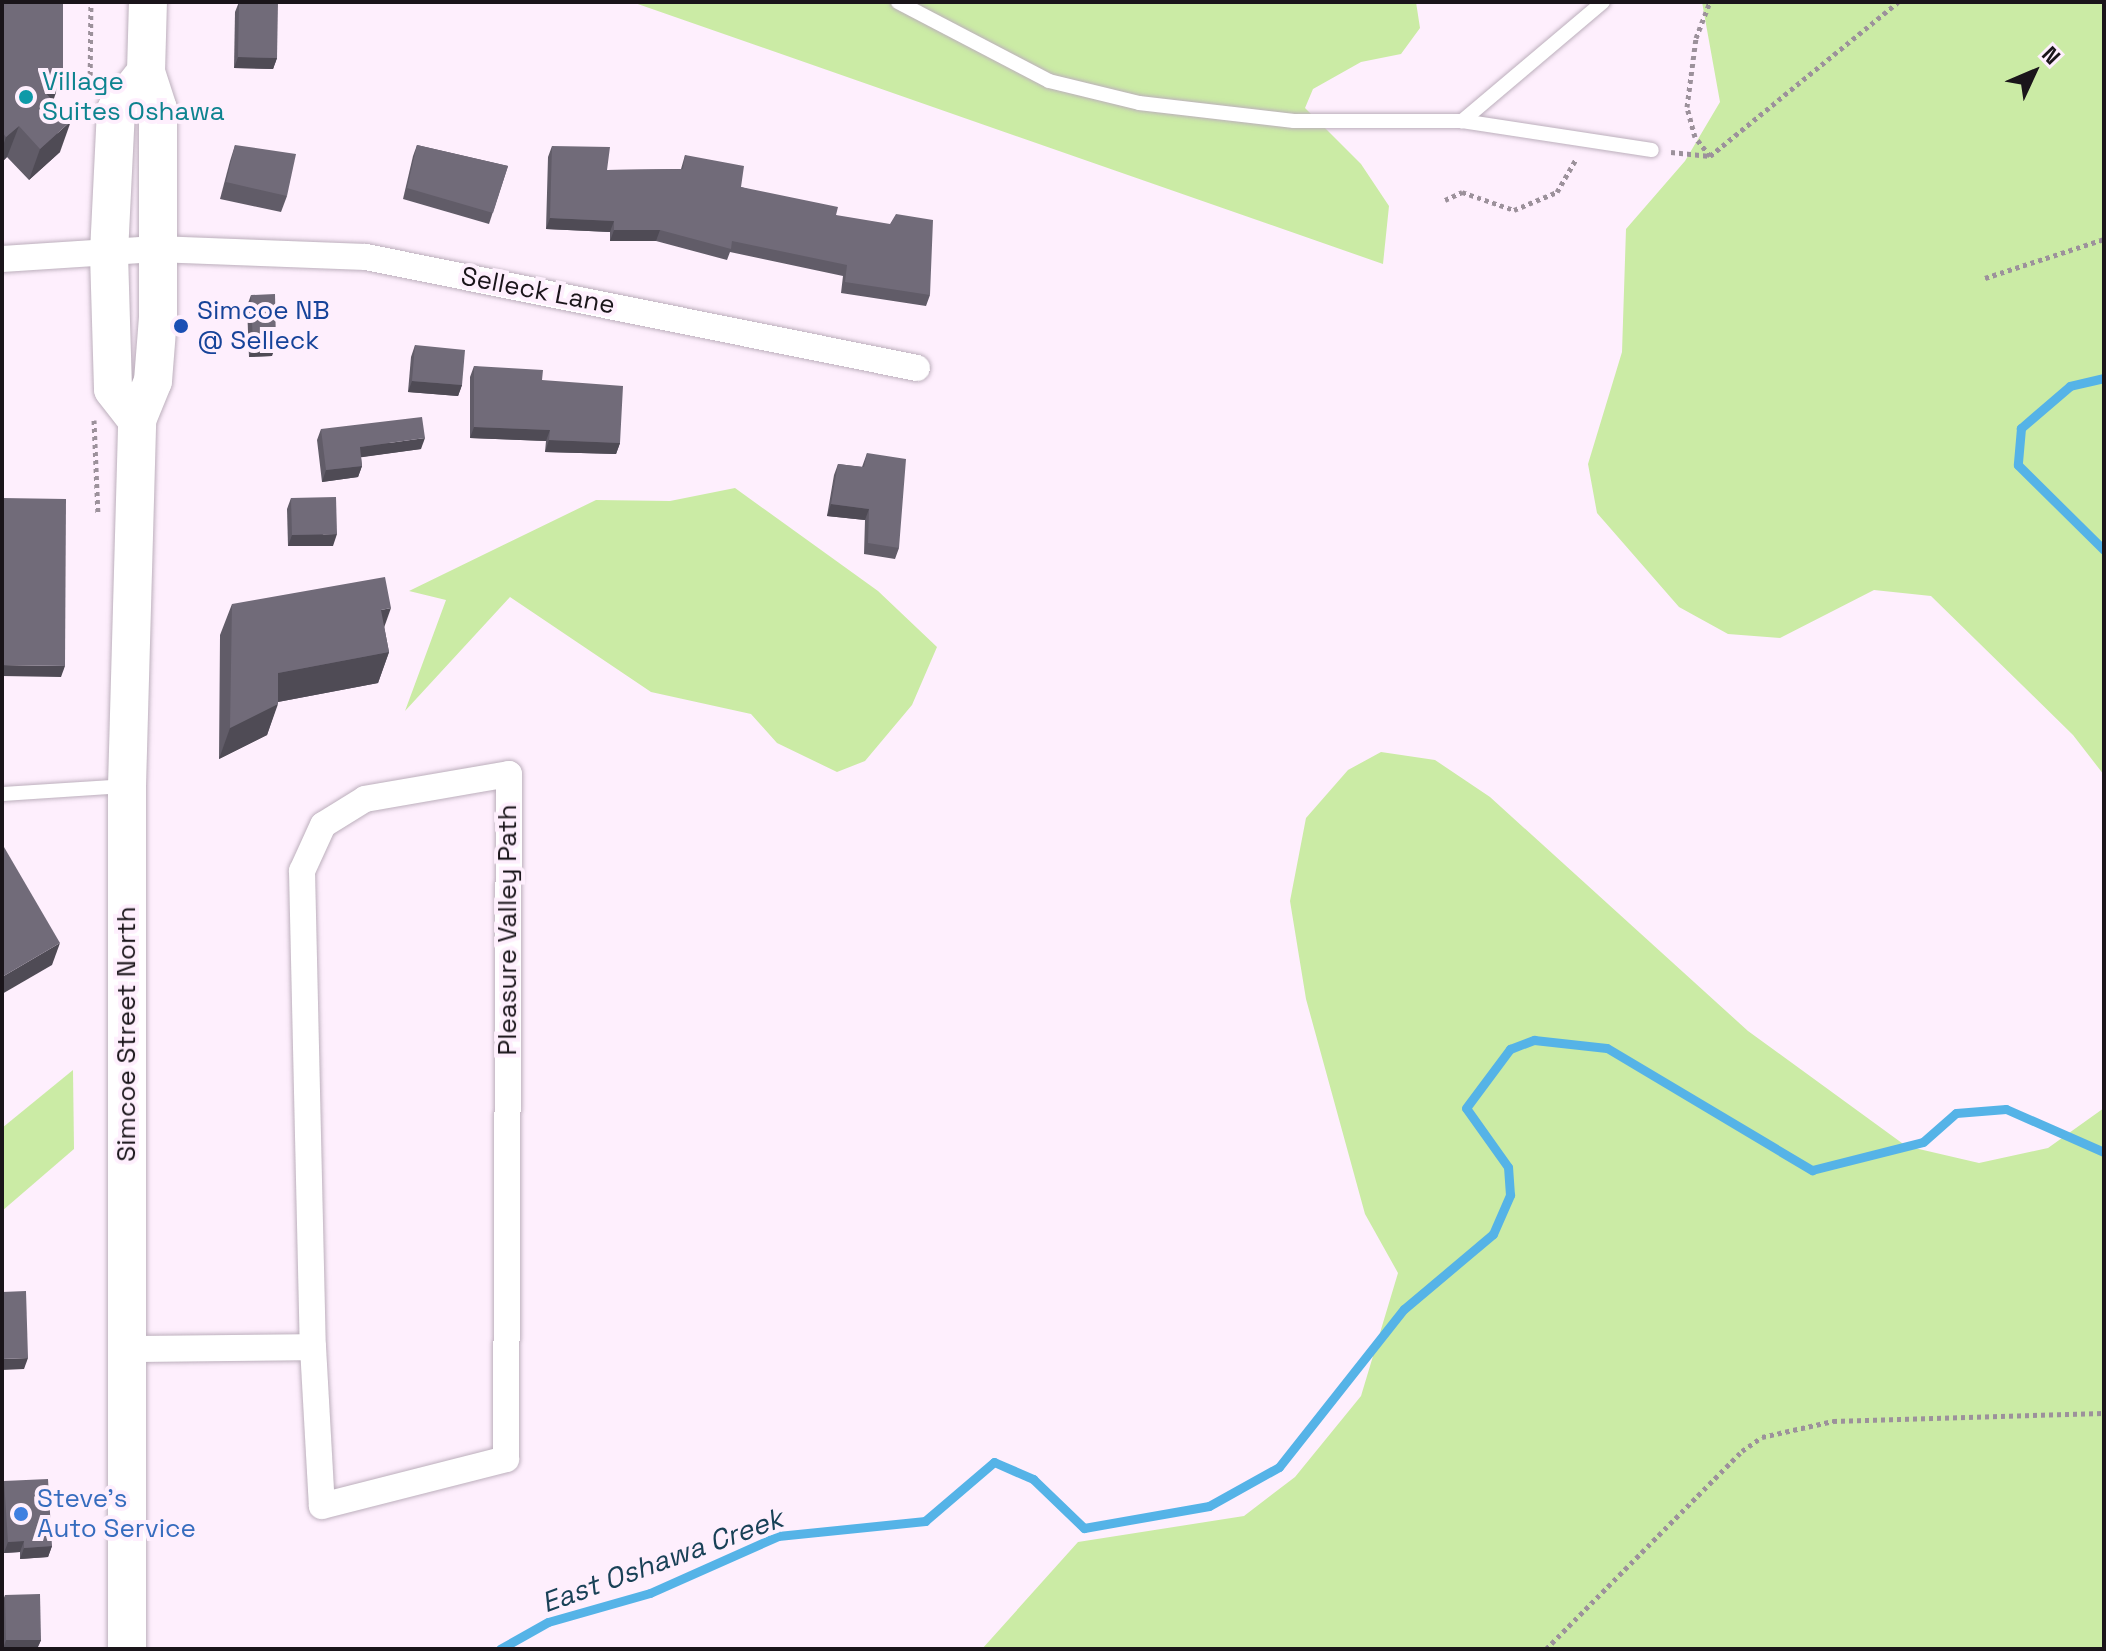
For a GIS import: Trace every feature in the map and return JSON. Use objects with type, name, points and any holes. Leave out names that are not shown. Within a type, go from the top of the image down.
[{"type":"main road","name":"Simcoe Street North","points":[[127,1649],[127,786],[137,420],[153,381],[158,109],[146,72],[148,2]]},
{"type":"main road","points":[[137,420],[113,389],[109,253],[116,110],[146,72]]},
{"type":"street","name":"Selleck Lane","points":[[2,259],[156,249],[366,257],[917,368]]},
{"type":"street","name":"Pleasure Valley Path","points":[[509,774],[506,1459],[322,1506],[313,1347],[302,871],[323,825],[365,799],[509,774]]},
{"type":"street","points":[[127,1349],[313,1347]]},
{"type":"lane","points":[[898,2],[1049,81],[1139,103],[1294,121],[1462,121],[1652,150]]},
{"type":"lane","points":[[1462,121],[1603,2]]},
{"type":"lane","points":[[2,794],[127,786]]},
{"type":"path","points":[[1710,2],[1696,38],[1687,107],[1695,137],[1710,156]]},
{"type":"path","points":[[1652,150],[1710,156],[1754,125],[1898,2]]},
{"type":"path","points":[[1445,200],[1462,192],[1514,210],[1557,192],[1588,140]]},
{"type":"path","points":[[1985,278],[2104,239]]},
{"type":"path","points":[[1546,1649],[1742,1451],[1762,1437],[1793,1426],[1833,1421],[2104,1413]]},
{"type":"green space","points":[[632,2],[1416,2],[1420,28],[1401,54],[1361,62],[1313,89],[1305,108],[1361,164],[1389,206],[1383,264]]},
{"type":"green space","points":[[1702,2],[2104,2],[2104,775],[2073,735],[1931,596],[1874,590],[1780,638],[1728,634],[1679,607],[1597,513],[1588,464],[1622,352],[1626,229],[1685,161],[1720,102]]},
{"type":"green space","points":[[735,488],[878,591],[937,647],[912,705],[865,761],[837,772],[777,743],[751,714],[651,692],[510,597],[405,711],[446,600],[409,591],[596,500],[670,501]]},
{"type":"green space","points":[[1381,752],[1435,760],[1490,797],[1748,1031],[1906,1146],[1979,1163],[2048,1148],[2104,1108],[2104,1649],[982,1649],[1078,1542],[1244,1516],[1295,1477],[1361,1396],[1398,1273],[1365,1214],[1306,999],[1290,901],[1306,818],[1348,770]]},
{"type":"green space","points":[[73,1070],[74,1149],[2,1211],[2,1128]]},
{"type":"building","name":"Village Suites Oshawa","points":[[2,2],[63,2],[63,73],[44,91],[71,121],[40,149],[19,126],[6,137],[2,132]]},
{"type":"building","points":[[239,2],[278,2],[277,58],[238,57]]},
{"type":"building","points":[[235,145],[296,154],[287,196],[226,182]]},
{"type":"building","points":[[417,145],[508,166],[493,213],[407,188]]},
{"type":"building","points":[[552,146],[610,147],[607,170],[683,169],[685,155],[744,166],[741,187],[838,207],[836,215],[890,224],[896,214],[933,220],[930,295],[845,282],[847,265],[732,241],[731,249],[660,230],[614,230],[614,221],[550,218]]},
{"type":"building","points":[[275,294],[276,345],[253,346],[251,295]]},
{"type":"building","points":[[415,345],[465,350],[462,385],[412,381]]},
{"type":"building","points":[[474,366],[543,370],[542,380],[623,386],[620,443],[549,440],[550,430],[474,427]]},
{"type":"building","points":[[422,417],[425,438],[360,447],[362,466],[326,470],[321,429]]},
{"type":"building","points":[[867,453],[906,459],[899,548],[868,543],[869,509],[831,504],[838,464],[864,467]]},
{"type":"building","points":[[336,497],[337,534],[292,535],[291,498]]},
{"type":"building","points":[[2,498],[66,499],[65,666],[2,665]]},
{"type":"building","points":[[385,577],[391,608],[381,610],[389,652],[278,673],[278,704],[230,728],[232,604]]},
{"type":"building","points":[[4,847],[60,943],[2,977],[2,849]]},
{"type":"building","points":[[26,1291],[28,1358],[2,1359],[2,1292]]},
{"type":"building","points":[[48,1479],[52,1546],[24,1548],[24,1541],[8,1542],[4,1481]]},
{"type":"building","points":[[40,1594],[41,1640],[6,1640],[5,1595]]},
{"type":"waterway","name":"East Oshawa Creek","points":[[2104,378],[2070,386],[2021,428],[2018,465],[2104,550]]},
{"type":"waterway","name":"East Oshawa Creek","points":[[500,1649],[548,1622],[650,1593],[778,1536],[925,1521],[994,1462],[1033,1479],[1084,1528],[1209,1506],[1279,1467],[1404,1309],[1493,1234],[1510,1195],[1508,1167],[1466,1108],[1510,1049],[1534,1040],[1607,1048],[1812,1170],[1923,1142],[1956,1113],[2006,1109],[2104,1152]]},
{"type":"place","name":"Village Suites Oshawa","points":[[26,97]]},
{"type":"place","name":"Simcoe NB @ Selleck","points":[[181,326]]},
{"type":"place","name":"Steve's Auto Service","points":[[21,1514]]}]
